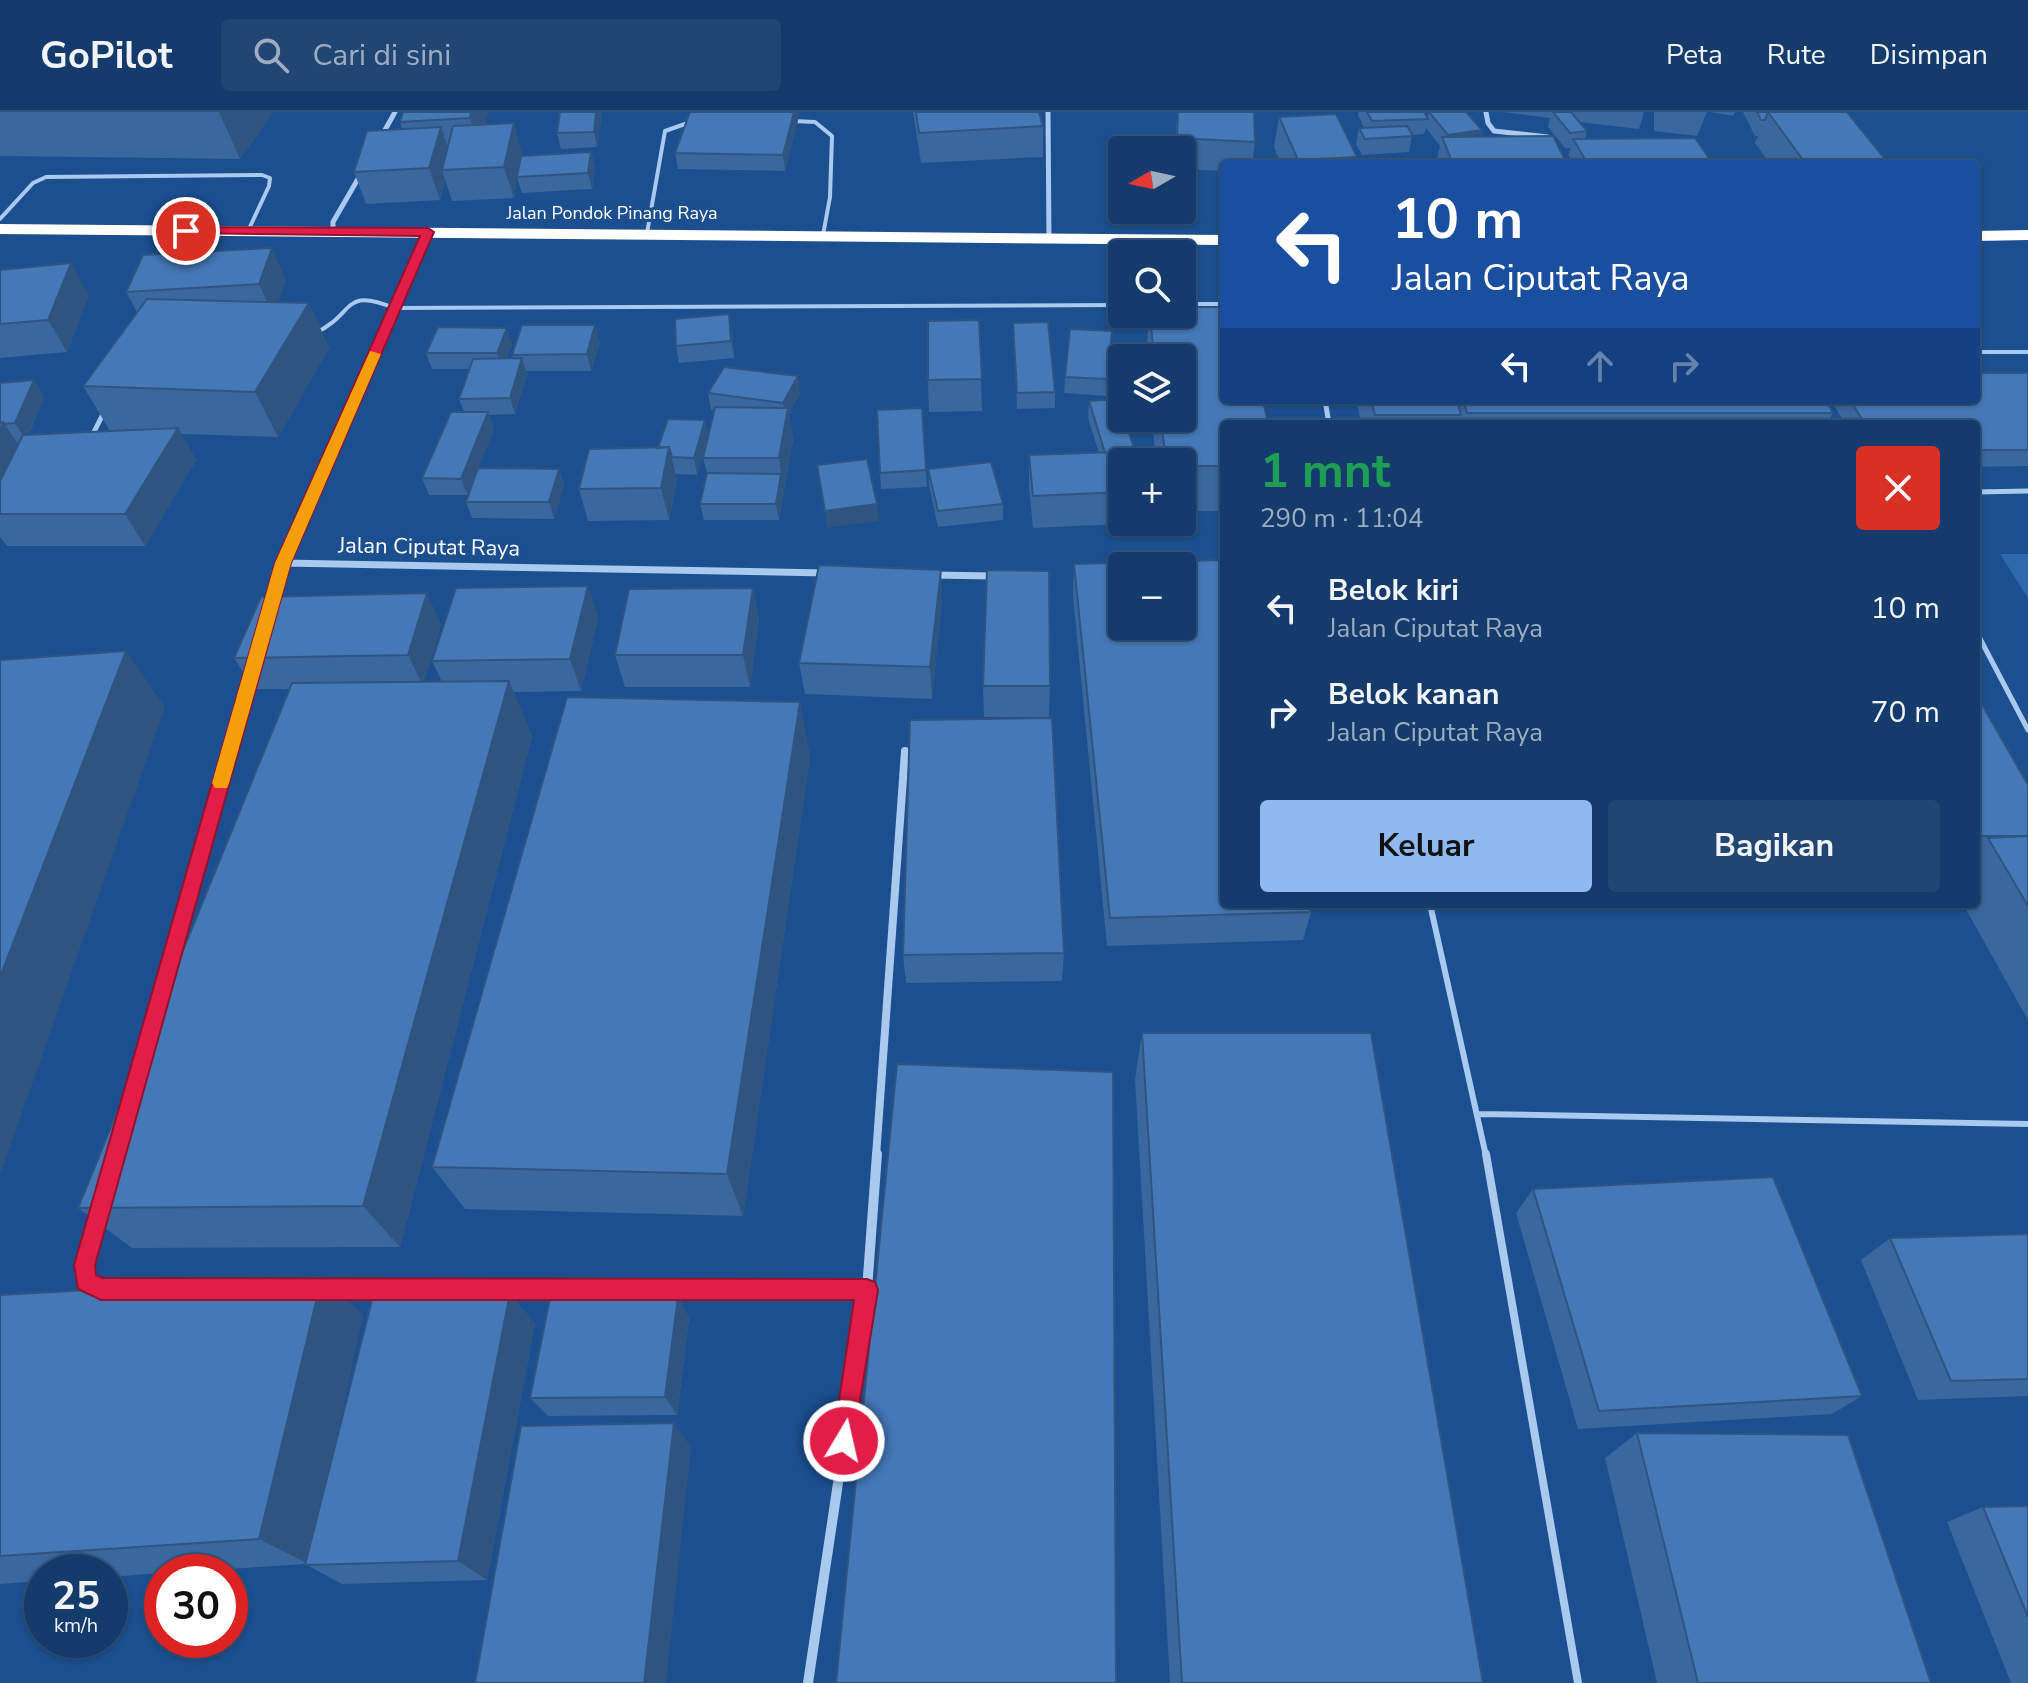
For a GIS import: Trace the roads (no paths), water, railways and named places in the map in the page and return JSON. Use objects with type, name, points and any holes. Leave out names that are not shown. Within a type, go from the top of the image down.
[{"type":"highway","name":"Jalan Pondok Pinang Raya","points":[[0,229],[1220,240]]},
{"type":"highway","points":[[1980,236],[2028,235]]},
{"type":"street","points":[[380,140],[395,112]]},
{"type":"street","points":[[1048,112],[1049,240]]},
{"type":"street","points":[[1486,112],[1488,123],[1494,131],[1552,137]]},
{"type":"street","points":[[333,231],[333,222],[364,167]]},
{"type":"street","points":[[266,624],[283,563],[428,232]]},
{"type":"street","name":"Jalan Ciputat Raya","points":[[283,563],[840,573]]},
{"type":"street","points":[[920,575],[999,576]]},
{"type":"street","points":[[145,1051],[257,654]]},
{"type":"street","points":[[808,1683],[867,1290],[905,751]]},
{"type":"street","points":[[102,1204],[85,1265],[86,1281],[101,1289],[133,1289]]},
{"type":"street","points":[[309,1289],[867,1290]]},
{"type":"lane","points":[[789,120],[815,122],[832,136],[830,197],[823,235]]},
{"type":"lane","points":[[647,233],[665,131],[685,124]]},
{"type":"lane","points":[[0,219],[33,183],[46,177],[262,175],[270,178],[269,186],[248,231]]},
{"type":"lane","points":[[311,333],[332,325],[357,299],[371,297],[394,308],[1108,305]]},
{"type":"lane","points":[[1196,304],[1220,304]]},
{"type":"lane","points":[[1980,352],[2028,352]]},
{"type":"lane","points":[[93,434],[107,407]]},
{"type":"lane","points":[[1980,492],[2028,491]]},
{"type":"lane","points":[[1980,639],[2028,730]]},
{"type":"lane","points":[[1431,908],[1479,1114],[1578,1683]]},
{"type":"lane","points":[[1479,1114],[2028,1124]]}]
